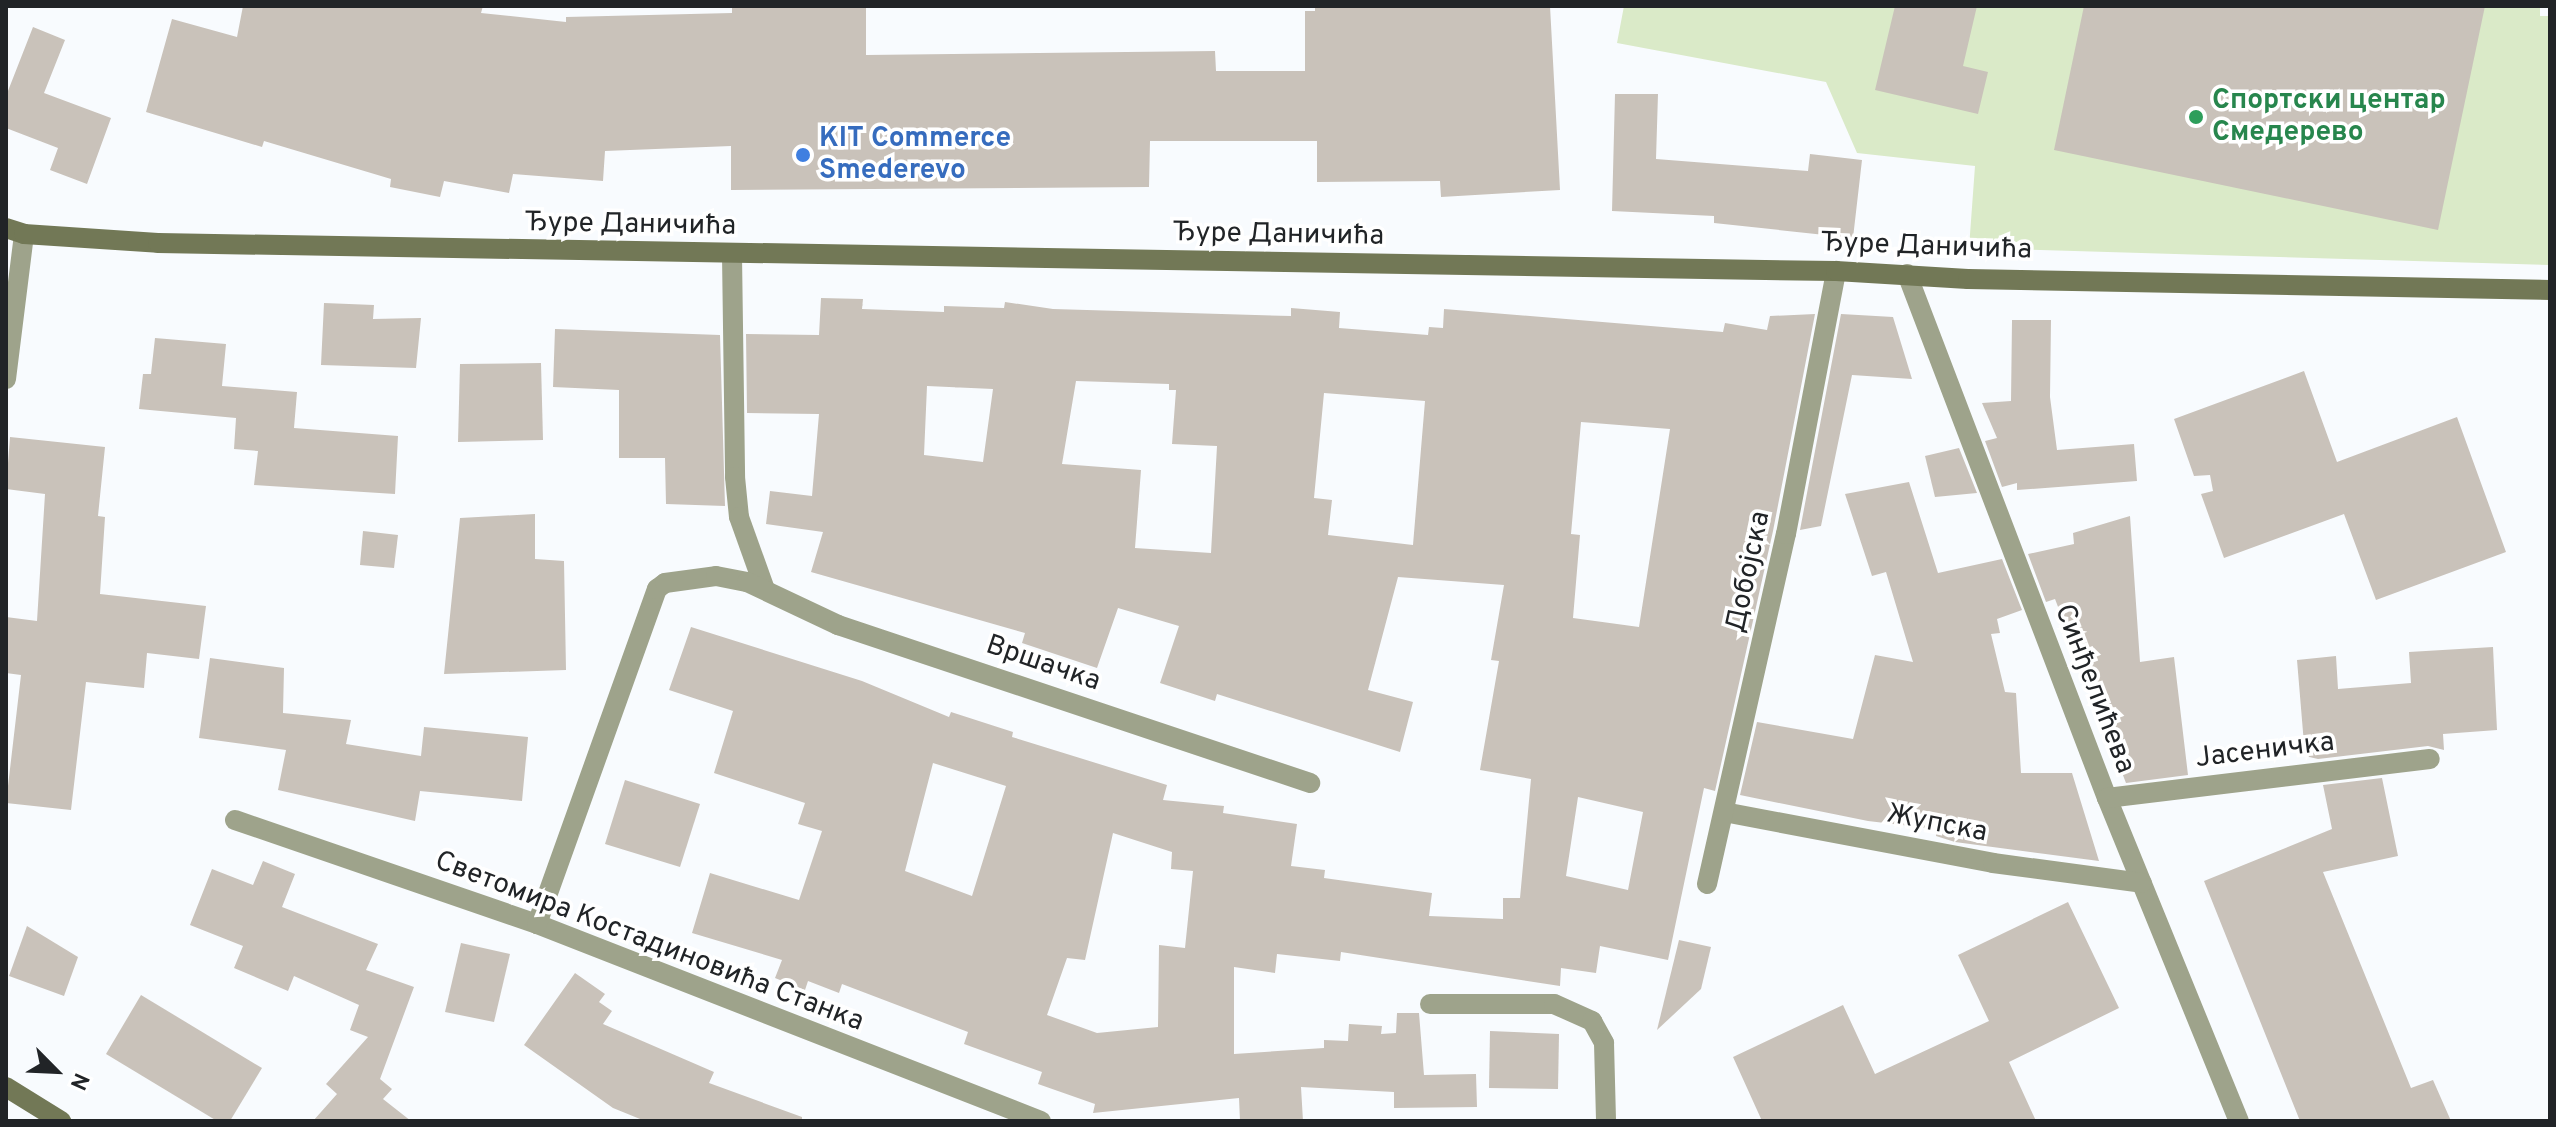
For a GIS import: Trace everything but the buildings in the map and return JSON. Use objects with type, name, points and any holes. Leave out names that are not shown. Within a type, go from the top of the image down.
[{"type":"street","name":"Ђуре Даничића","points":[[15,231],[158,243],[732,255],[1836,271],[2550,290]]},
{"type":"street","points":[[6,379],[15,231]]},
{"type":"street","points":[[732,255],[735,477],[739,517],[764,587]]},
{"type":"street","name":"Добојска","points":[[1707,884],[1813,409],[1836,271]]},
{"type":"street","name":"Синђелићева","points":[[1907,274],[2107,798],[2239,1121]]},
{"type":"street","name":"Вршачка","points":[[537,924],[657,589],[665,583],[716,576],[764,587],[838,625],[1310,783]]},
{"type":"street","name":"Јасеничка","points":[[2107,798],[2430,759]]},
{"type":"street","name":"Жупска","points":[[1724,812],[1993,863],[2142,883]]},
{"type":"street","name":"Светомира Костадиновића Станка","points":[[235,820],[537,924],[1041,1121]]},
{"type":"street","points":[[1430,1004],[1554,1004],[1592,1021],[1604,1043],[1606,1121]]},
{"type":"street","points":[[6,1087],[61,1121]]},
{"type":"green space","name":"Спортски центар Смедерево","points":[[1624,6],[2540,6],[2540,16],[2550,16],[2550,265],[1969,248],[1975,166],[1857,153],[1826,82],[1617,43]]},
{"type":"place","name":"Спортски центар Смедерево","points":[[2196,117]]},
{"type":"place","name":"KIT Commerce Smederevo","points":[[803,155]]}]
